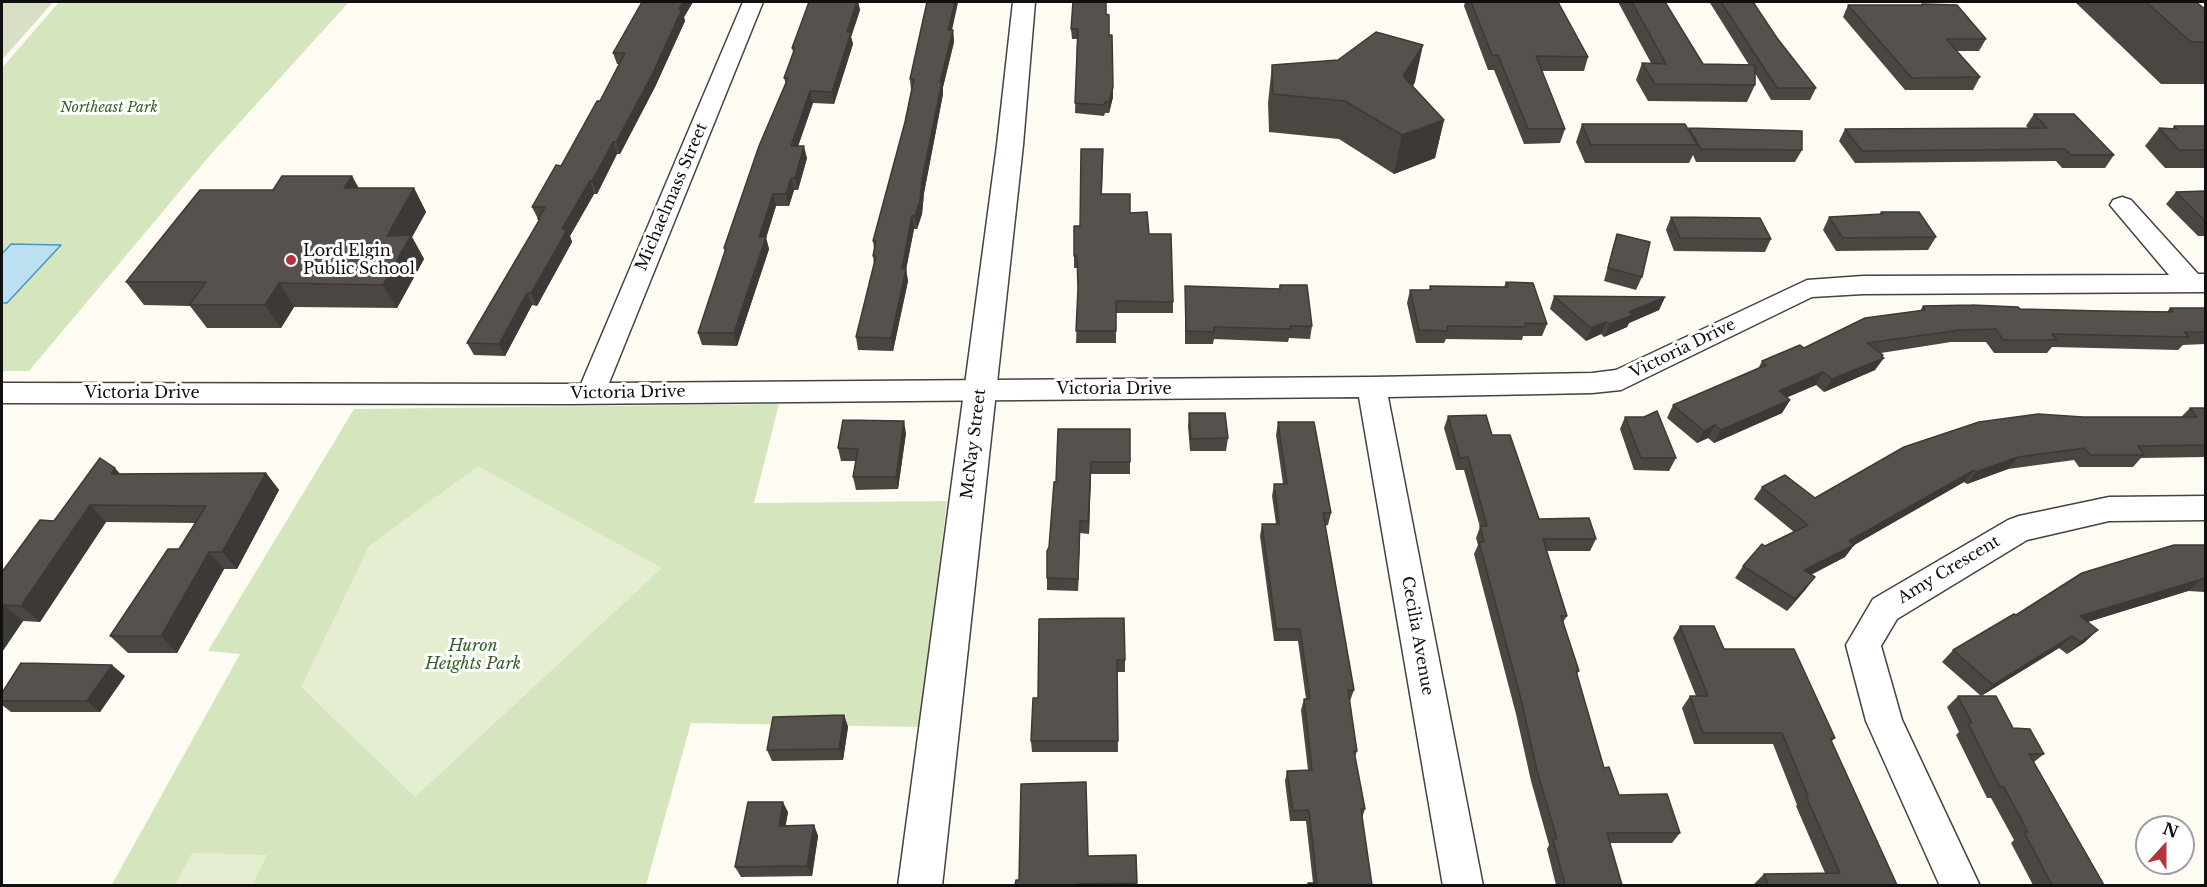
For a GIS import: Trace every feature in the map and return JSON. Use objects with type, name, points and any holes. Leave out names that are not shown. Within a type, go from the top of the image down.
[{"type":"street","name":"Michaelmass Street","points":[[591,393],[753,2]]},
{"type":"street","name":"McNay Street","points":[[920,885],[1010,145],[1024,2]]},
{"type":"street","points":[[2122,205],[2198,283]]},
{"type":"street","name":"Victoria Drive","points":[[2,393],[591,393],[1372,387],[1592,383],[1621,380],[1807,289],[1863,285],[2198,283]]},
{"type":"street","name":"Cecilia Avenue","points":[[1372,387],[1463,885]]},
{"type":"street","name":"Amy Crescent","points":[[1960,885],[1884,721],[1863,645],[1885,609],[2019,529],[2109,509],[2205,508]]},
{"type":"green space","points":[[2,2],[53,2],[2,60]]},
{"type":"green space","name":"Northeast Park","points":[[59,2],[349,2],[212,153],[29,371],[2,371],[2,68]]},
{"type":"green space","name":"Huron Heights Park","points":[[779,404],[754,503],[947,501],[919,727],[691,723],[646,885],[111,886],[240,654],[208,651],[354,409]]},
{"type":"green space","points":[[478,466],[662,568],[415,797],[301,687],[369,546]]},
{"type":"green space","points":[[192,853],[267,855],[252,885],[175,885]]},
{"type":"water","points":[[11,244],[61,245],[7,303],[2,303],[2,254]]},
{"type":"building","points":[[642,2],[683,2],[679,9],[682,9],[652,75],[616,142],[613,142],[562,229],[567,230],[531,293],[527,293],[499,344],[467,343],[540,219],[538,219],[545,207],[532,207],[556,165],[561,166],[597,101],[600,101],[625,53],[613,53]]},
{"type":"building","points":[[809,2],[857,2],[847,32],[851,32],[832,92],[810,91],[791,146],[804,146],[795,178],[791,178],[786,194],[773,194],[759,237],[766,237],[734,333],[698,333],[759,146],[788,78],[784,78],[795,48],[792,48]]},
{"type":"building","points":[[927,2],[955,2],[948,30],[953,30],[940,82],[942,82],[922,180],[920,201],[915,216],[912,216],[902,268],[906,269],[891,338],[856,337],[876,256],[873,256],[876,241],[873,241],[905,122],[914,79],[910,79]]},
{"type":"building","points":[[1073,2],[1106,2],[1106,14],[1109,15],[1109,35],[1112,35],[1113,87],[1109,102],[1105,102],[1104,105],[1075,103],[1078,29],[1071,29]]},
{"type":"building","points":[[1471,2],[1558,2],[1588,57],[1536,56],[1565,129],[1528,129],[1498,55],[1492,55]]},
{"type":"building","points":[[1632,2],[1665,2],[1703,64],[1755,65],[1755,85],[1655,84],[1642,63],[1666,64]]},
{"type":"building","points":[[1721,2],[1753,2],[1777,38],[1816,88],[1777,88]]},
{"type":"building","points":[[2146,2],[2196,2],[2205,9],[2205,42],[2191,42]]},
{"type":"building","points":[[1848,5],[1957,5],[1986,39],[1946,39],[1980,77],[1912,78]]},
{"type":"building","points":[[1376,32],[1423,45],[1403,76],[1444,120],[1402,135],[1345,101],[1273,94],[1272,65],[1338,60]]},
{"type":"building","points":[[2034,114],[2074,114],[2114,155],[2071,155],[2065,149],[1862,151],[1845,129],[2047,128]]},
{"type":"building","points":[[1582,124],[1685,124],[1697,145],[1591,145]]},
{"type":"building","points":[[2174,126],[2205,126],[2205,150],[2179,150],[2159,128],[2177,129]]},
{"type":"building","points":[[1689,128],[1802,131],[1802,150],[1701,149]]},
{"type":"building","points":[[1081,149],[1103,149],[1101,194],[1130,194],[1130,213],[1147,212],[1149,234],[1171,234],[1173,302],[1116,301],[1116,331],[1076,331],[1078,288],[1077,256],[1074,256],[1074,226],[1080,226]]},
{"type":"building","points":[[282,176],[352,176],[344,188],[414,188],[387,236],[411,235],[383,285],[279,283],[265,305],[189,305],[206,282],[126,282],[200,190],[273,190]]},
{"type":"building","points":[[2205,191],[2205,221],[2176,192]]},
{"type":"building","points":[[1881,212],[1919,212],[1936,237],[1843,238],[1829,217],[1883,214]]},
{"type":"building","points":[[1671,217],[1760,218],[1771,239],[1680,238]]},
{"type":"building","points":[[1617,234],[1650,242],[1642,277],[1608,268]]},
{"type":"building","points":[[1506,282],[1533,283],[1547,324],[1525,323],[1526,327],[1447,326],[1448,331],[1419,330],[1410,290],[1431,290],[1430,286],[1508,287]]},
{"type":"building","points":[[1280,285],[1307,285],[1312,326],[1290,326],[1290,329],[1214,327],[1214,332],[1186,331],[1185,286],[1280,289]]},
{"type":"building","points":[[1554,296],[1665,297],[1629,312],[1633,315],[1591,328]]},
{"type":"building","points":[[1923,306],[2018,307],[2020,309],[2173,312],[2170,308],[2205,308],[2205,332],[2184,332],[2189,337],[2052,334],[2057,340],[2003,340],[1996,329],[1960,330],[1867,343],[1884,358],[1832,379],[1823,372],[1779,391],[1790,400],[1721,430],[1715,425],[1704,431],[1673,405],[1766,365],[1762,361],[1800,345],[1804,348],[1865,318],[1925,310]]},
{"type":"building","points":[[2190,408],[2205,408],[2205,445],[2138,446],[2144,455],[2090,455],[2085,448],[2018,457],[1976,472],[1974,470],[1849,541],[1854,545],[1804,570],[1815,577],[1795,599],[1743,566],[1762,544],[1765,546],[1808,525],[1762,487],[1785,475],[1815,498],[1904,447],[1979,422],[2038,414],[2083,417],[2197,417]]},
{"type":"building","points":[[1657,411],[1676,458],[1641,458],[1625,417],[1644,417]]},
{"type":"building","points":[[1189,413],[1225,413],[1228,438],[1191,439]]},
{"type":"building","points":[[1486,415],[1492,435],[1510,435],[1539,519],[1589,518],[1596,539],[1543,539],[1567,616],[1561,616],[1579,671],[1576,671],[1604,768],[1609,767],[1619,795],[1667,794],[1680,833],[1607,833],[1622,885],[1565,885],[1553,839],[1557,839],[1537,771],[1522,703],[1479,542],[1484,542],[1480,526],[1487,526],[1468,457],[1460,458],[1448,416]]},
{"type":"building","points":[[843,420],[904,421],[896,477],[853,477],[858,449],[838,448]]},
{"type":"building","points":[[1278,422],[1314,422],[1331,513],[1323,513],[1354,690],[1348,690],[1357,751],[1354,751],[1365,809],[1361,809],[1372,885],[1308,885],[1308,883],[1317,883],[1309,810],[1293,811],[1287,771],[1312,770],[1304,699],[1310,699],[1300,629],[1276,629],[1262,524],[1279,524],[1274,484],[1287,484]]},
{"type":"building","points":[[1058,429],[1130,429],[1130,462],[1091,462],[1088,521],[1080,521],[1078,579],[1047,578],[1047,551],[1054,482],[1056,482]]},
{"type":"building","points":[[100,458],[115,468],[111,474],[266,473],[222,552],[209,552],[161,636],[110,636],[168,549],[179,549],[206,506],[90,505],[21,606],[4,605],[2,608],[2,572],[40,520],[54,521]]},
{"type":"building","points":[[2174,545],[2205,545],[2205,579],[2080,616],[2098,630],[2080,642],[2072,636],[1993,685],[1953,650],[2014,614],[2016,615],[2082,573]]},
{"type":"building","points":[[1124,618],[1125,660],[1117,660],[1118,741],[1031,741],[1033,698],[1038,698],[1039,619]]},
{"type":"building","points":[[1680,626],[1714,626],[1724,649],[1794,649],[1835,738],[1830,738],[1897,885],[1768,885],[1764,874],[1840,873],[1806,796],[1808,796],[1782,733],[1703,733],[1690,696],[1708,696]]},
{"type":"building","points":[[21,663],[112,665],[87,701],[2,701],[2,693]]},
{"type":"building","points":[[1958,696],[1996,696],[2013,728],[2030,729],[2044,754],[2029,754],[2104,885],[2052,885],[2024,832],[2028,832],[2004,787],[2000,787],[1968,723],[1972,723]]},
{"type":"building","points":[[844,715],[839,749],[767,750],[773,717]]},
{"type":"building","points":[[1086,782],[1088,856],[1136,855],[1137,883],[1015,885],[1016,880],[1019,880],[1021,784]]},
{"type":"building","points":[[748,802],[783,802],[779,826],[814,825],[807,866],[735,867]]},
{"type":"place","name":"Lord Elgin Public School","points":[[291,260]]}]
